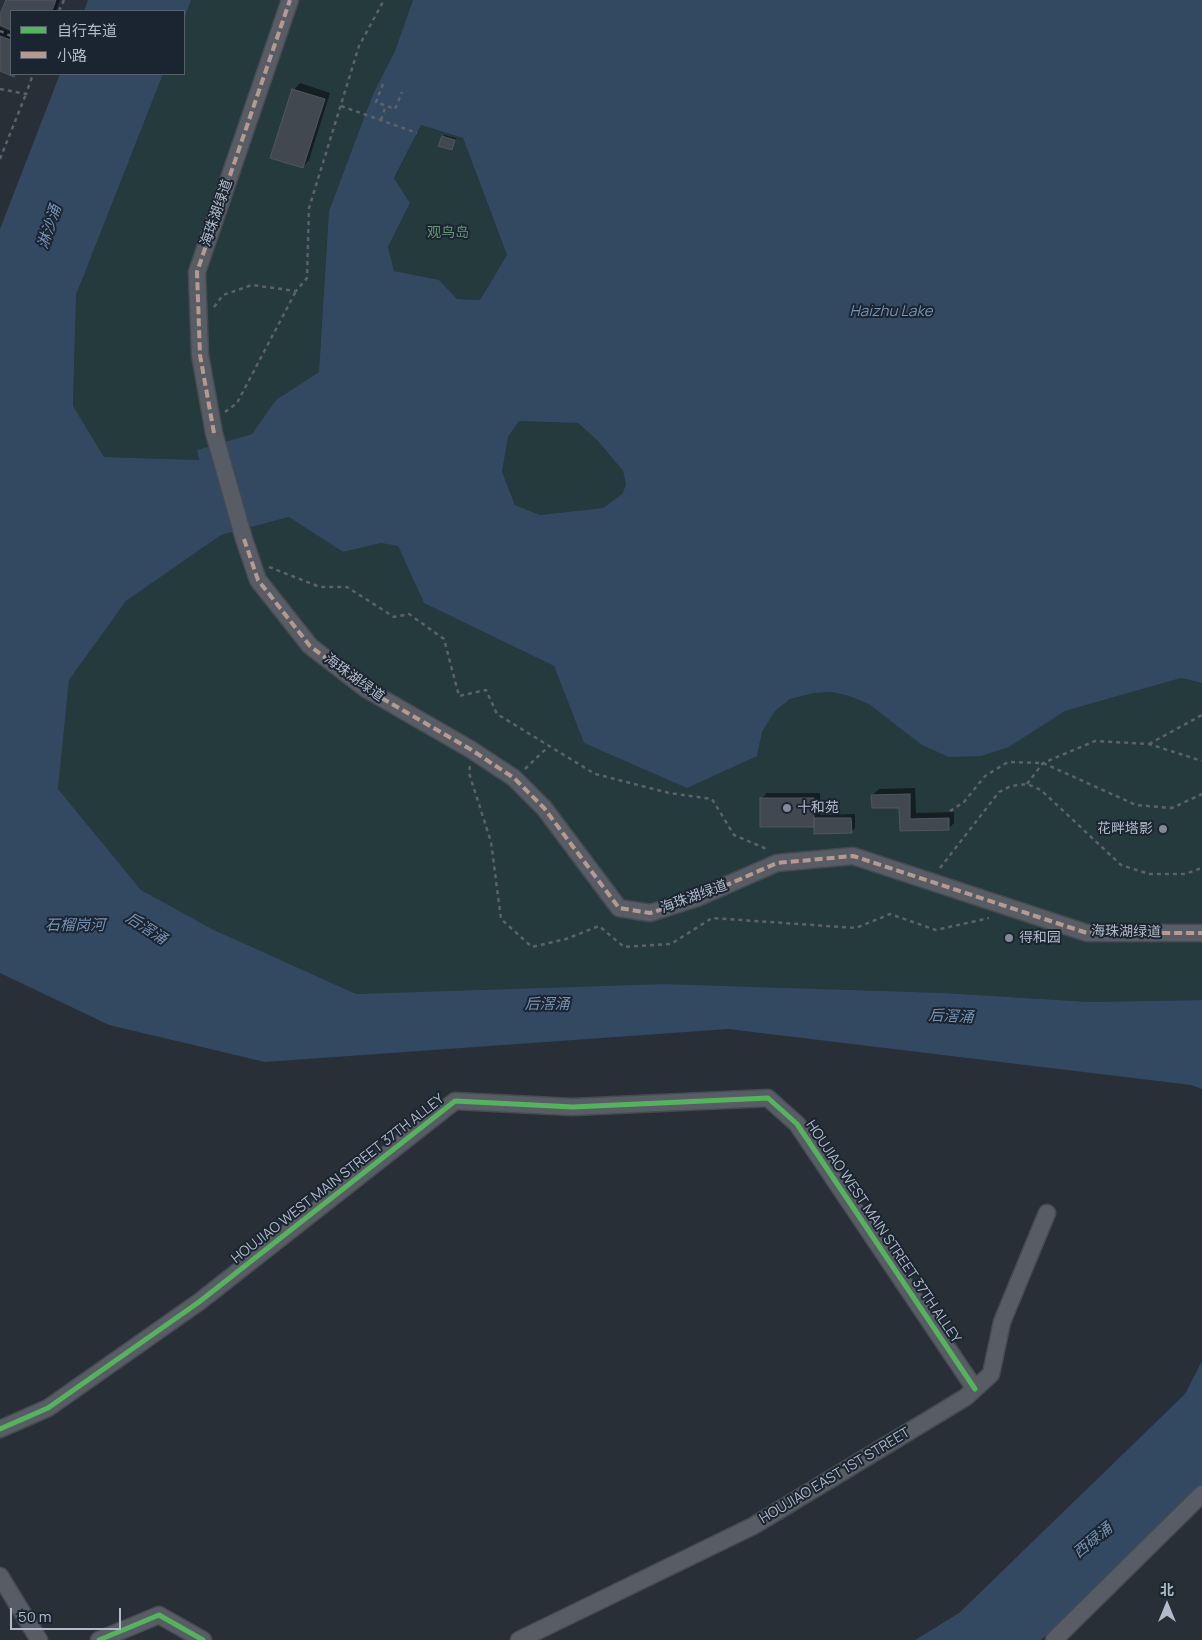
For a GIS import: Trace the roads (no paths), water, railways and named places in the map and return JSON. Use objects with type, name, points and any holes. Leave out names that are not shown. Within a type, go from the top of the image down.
[{"type":"street","name":"海珠湖绿道","points":[[290,0],[197,272],[200,355],[213,427],[244,539],[258,580],[310,646],[366,689],[470,749],[514,778],[544,808],[619,908],[650,913],[697,898],[777,863],[853,856],[1087,933],[1202,933]]},
{"type":"street","name":"HOUJIAO WEST MAIN STREET 37TH ALLEY","points":[[0,1429],[48,1408],[199,1302],[455,1101],[573,1107],[768,1098],[797,1124],[975,1389]]},
{"type":"street","name":"HOUJIAO EAST 1ST STREET","points":[[519,1640],[753,1526],[966,1397],[991,1374],[1002,1322],[1047,1213]]},
{"type":"street","points":[[1054,1640],[1202,1494]]},
{"type":"street","points":[[0,1576],[39,1640]]},
{"type":"street","points":[[99,1640],[159,1615],[203,1640]]},
{"type":"water","points":[[88,0],[191,0],[185,17],[185,10],[84,10]]},
{"type":"water","name":"Haizhu Lake","points":[[413,0],[1202,0],[1202,683],[1181,678],[1065,711],[1009,747],[981,756],[949,757],[922,745],[869,704],[832,692],[814,693],[790,699],[775,711],[762,732],[757,756],[687,788],[584,743],[554,666],[424,603],[398,546],[381,543],[343,552],[289,517],[221,535],[126,601],[69,680],[58,789],[141,890],[214,930],[356,994],[664,984],[944,993],[1090,1002],[1202,1000],[1202,1089],[1191,1085],[728,1029],[265,1062],[109,1025],[0,973],[0,229],[60,75],[163,75],[76,295],[73,406],[104,457],[199,460],[197,450],[252,434],[276,400],[319,372],[329,211],[373,94],[395,51]],"holes":[[[421,125],[463,138],[507,255],[480,300],[457,299],[439,280],[394,271],[388,247],[410,203],[394,178]],[[519,421],[578,423],[598,441],[623,471],[626,485],[622,494],[603,508],[540,515],[515,505],[502,472],[508,437]]]},
{"type":"water","name":"西碌涌","points":[[1202,1361],[1202,1487],[1041,1640],[915,1640],[959,1613],[1185,1394]]},
{"type":"place","name":"十和苑","points":[[787,808]]},
{"type":"place","name":"花畔塔影","points":[[1163,829]]},
{"type":"place","name":"得和园","points":[[1009,938]]},
{"type":"water label","name":"淋沙涌","points":[[50,227]]},
{"type":"water label","name":"石榴岗河","points":[[75,926]]},
{"type":"water label","name":"后滘涌","points":[[146,929]]},
{"type":"water label","name":"后滘涌","points":[[547,1005]]},
{"type":"water label","name":"后滘涌","points":[[951,1017]]},
{"type":"park label","name":"观鸟岛","points":[[448,233]]}]
